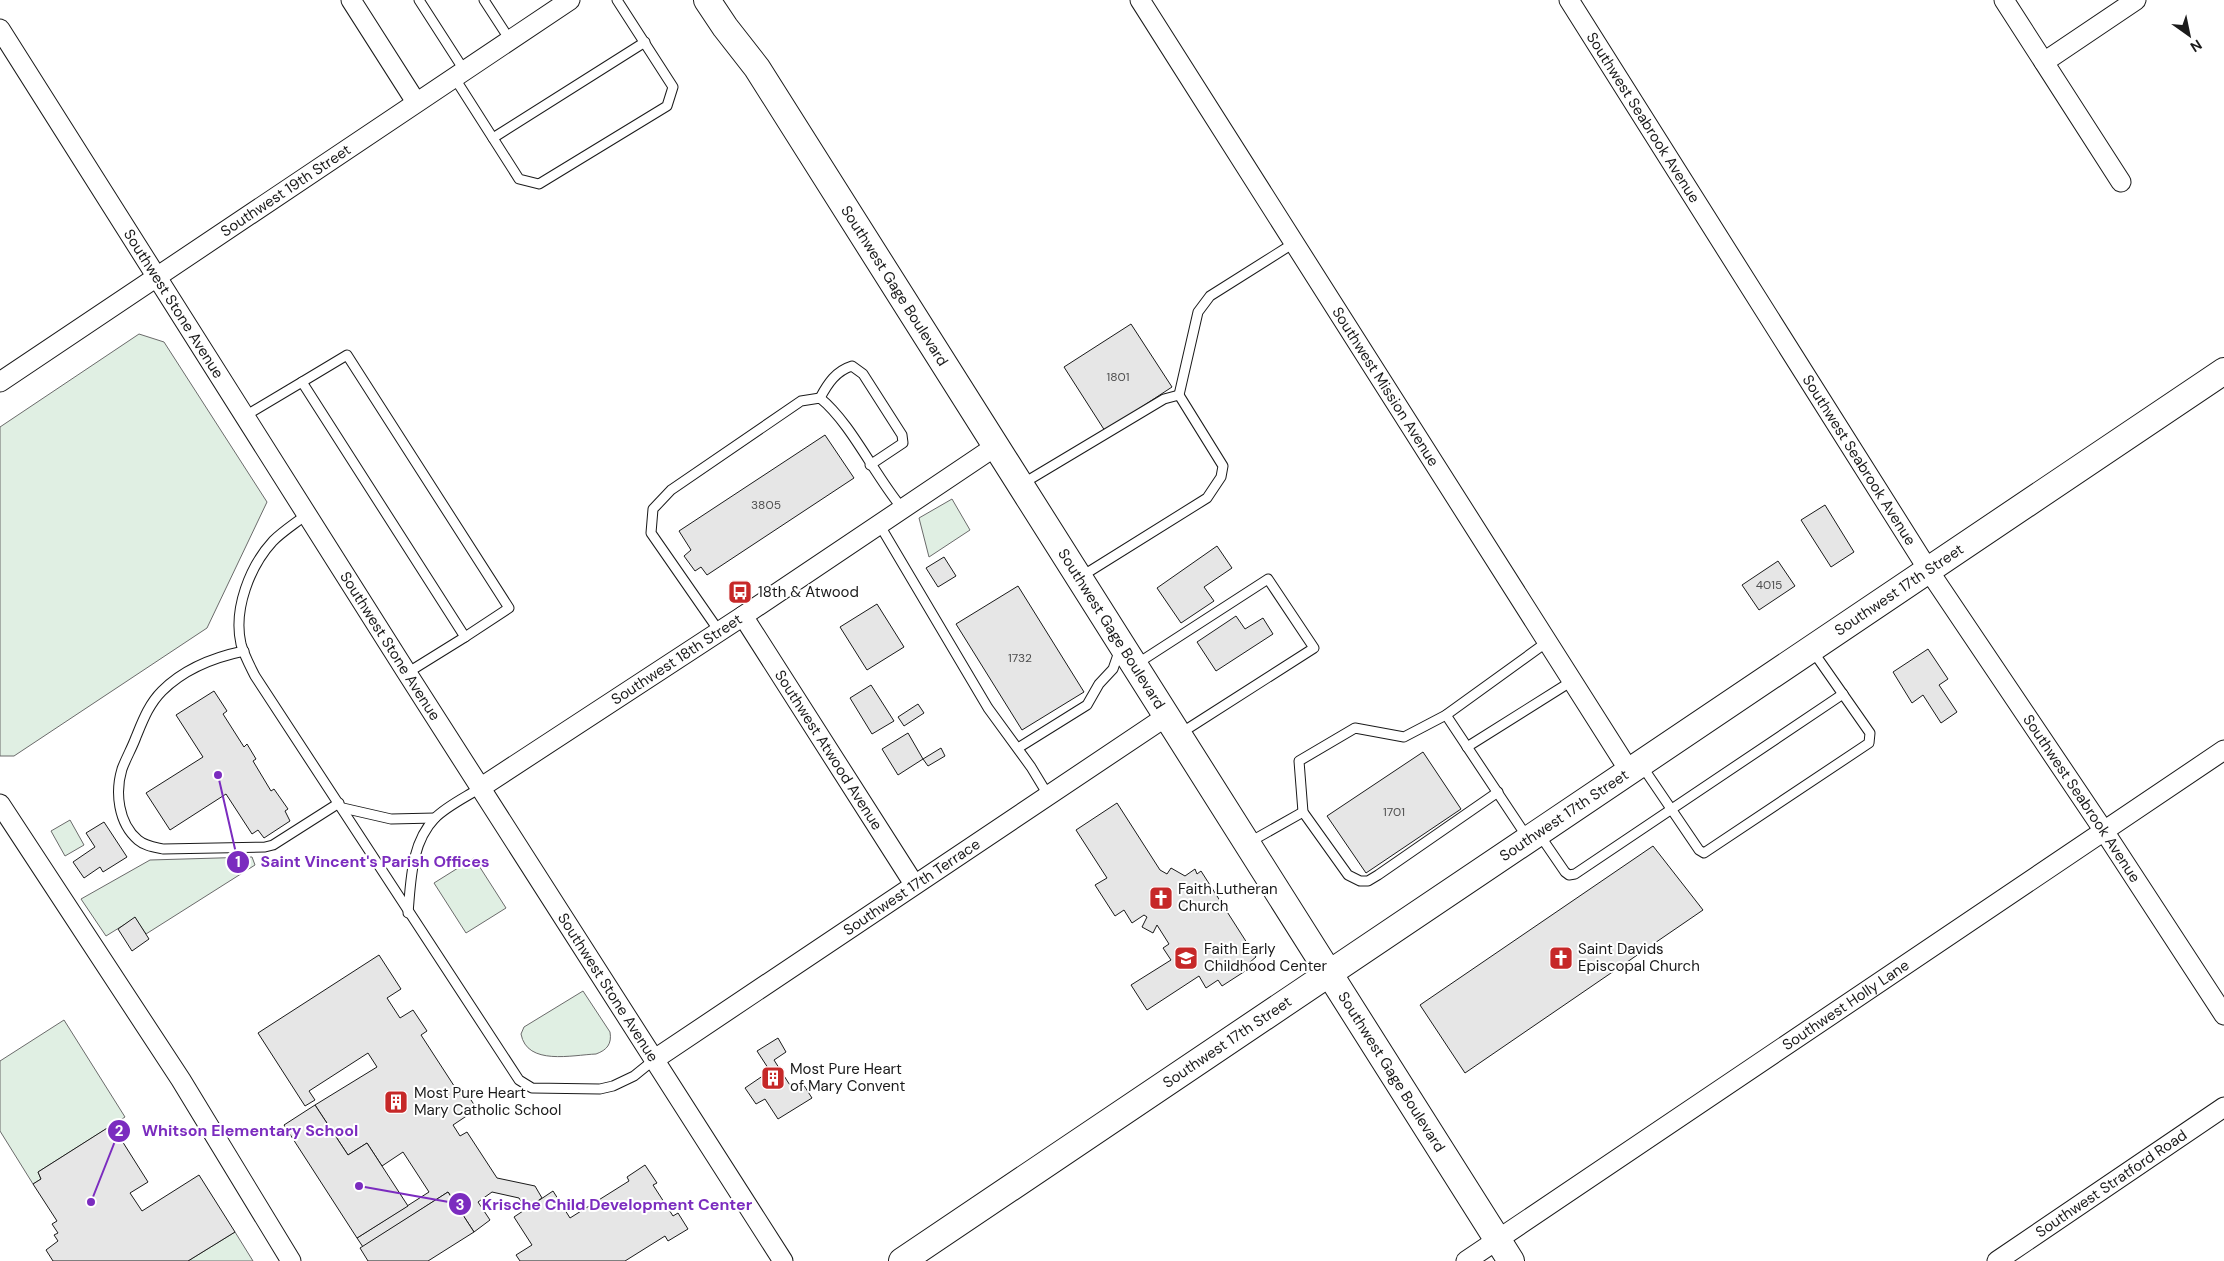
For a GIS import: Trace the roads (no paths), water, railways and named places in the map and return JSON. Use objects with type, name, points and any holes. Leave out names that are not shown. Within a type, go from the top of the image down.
[{"type":"main road","name":"Southwest Gage Boulevard","points":[[707,0],[724,27],[757,68],[1505,1250]]},
{"type":"main road","name":"Southwest 17th Street","points":[[902,1261],[2224,371]]},
{"type":"street","points":[[351,0],[416,102]]},
{"type":"street","name":"Southwest 19th Street","points":[[0,382],[570,0]]},
{"type":"street","name":"Southwest Mission Avenue","points":[[1140,0],[1572,681],[1636,768]]},
{"type":"street","name":"Southwest Seabrook Avenue","points":[[1569,0],[1929,571],[2224,1015]]},
{"type":"street","points":[[2004,0],[2120,182]]},
{"type":"street","points":[[2044,62],[2136,0]]},
{"type":"street","name":"Southwest Stone Avenue","points":[[0,29],[158,276],[480,788],[783,1261]]},
{"type":"street","name":"Southwest 18th Street","points":[[480,788],[996,446]]},
{"type":"street","name":"Southwest Atwood Avenue","points":[[742,616],[914,884]]},
{"type":"street","name":"Southwest 17th Terrace","points":[[655,1059],[1048,795],[1173,725]]},
{"type":"street","name":"Southwest Holly Lane","points":[[1466,1261],[1505,1250],[2224,750]]},
{"type":"street","points":[[0,804],[180,1080],[291,1261]]},
{"type":"street","name":"Southwest Stratford Road","points":[[1997,1261],[2224,1107]]},
{"type":"lane","points":[[419,0],[492,138],[519,179],[539,184],[667,106],[673,87],[617,0]]},
{"type":"lane","points":[[484,0],[510,40]]},
{"type":"lane","points":[[492,138],[644,42]]},
{"type":"lane","points":[[1079,578],[1206,498],[1221,477],[1223,466],[1179,395],[1198,312],[1210,296],[1294,243]]},
{"type":"lane","points":[[245,416],[347,355],[509,608],[407,673]]},
{"type":"lane","points":[[719,631],[651,533],[653,509],[671,490],[802,402],[820,398],[829,381],[844,368],[852,366],[863,374],[902,435],[903,443],[870,465]]},
{"type":"lane","points":[[302,382],[465,637]]},
{"type":"lane","points":[[1020,485],[1164,399],[1179,395]]},
{"type":"lane","points":[[820,398],[832,408],[870,465],[902,508]]},
{"type":"lane","points":[[306,514],[274,540],[246,586],[240,631],[244,651],[255,676],[341,805],[408,913],[519,1080],[532,1088],[600,1089],[613,1086],[644,1070],[655,1059]]},
{"type":"lane","points":[[879,524],[988,708],[1018,748],[1048,795]]},
{"type":"lane","points":[[1018,748],[1087,706],[1099,684],[1128,655],[1268,579],[1314,648],[1173,725]]},
{"type":"lane","points":[[1498,792],[1368,881],[1360,881],[1348,875],[1303,812],[1299,762],[1355,728],[1404,737],[1446,715],[1547,642]]},
{"type":"lane","points":[[1636,768],[1671,809],[1699,850],[1709,851],[1869,743],[1870,733],[1812,650]]},
{"type":"lane","points":[[244,651],[219,656],[196,667],[163,689],[150,704],[122,769],[118,794],[121,813],[137,840],[147,846],[163,849],[265,847],[273,845],[341,805],[391,819],[436,818]]},
{"type":"lane","points":[[1467,747],[1572,681]]},
{"type":"lane","points":[[1446,715],[1498,792],[1534,837],[1565,872],[1570,875],[1575,874],[1843,694]]},
{"type":"lane","points":[[408,913],[411,874],[418,846],[436,818],[480,788]]},
{"type":"lane","points":[[1248,843],[1303,812]]},
{"type":"place","name":"18th & Atwood","points":[[740,592]]},
{"type":"place","name":"Saint Vincent's Parish Offices","points":[[218,775]]},
{"type":"place","name":"Faith Lutheran Church","points":[[1161,898]]},
{"type":"place","name":"Faith Early Childhood Center","points":[[1186,958]]},
{"type":"place","name":"Saint Davids Episcopal Church","points":[[1561,958]]},
{"type":"place","name":"Most Pure Heart of Mary Convent","points":[[773,1078]]},
{"type":"place","name":"Most Pure Heart Mary Catholic School","points":[[396,1102]]},
{"type":"place","name":"Krische Child Development Center","points":[[359,1186]]},
{"type":"place","name":"Whitson Elementary School","points":[[91,1202]]}]
